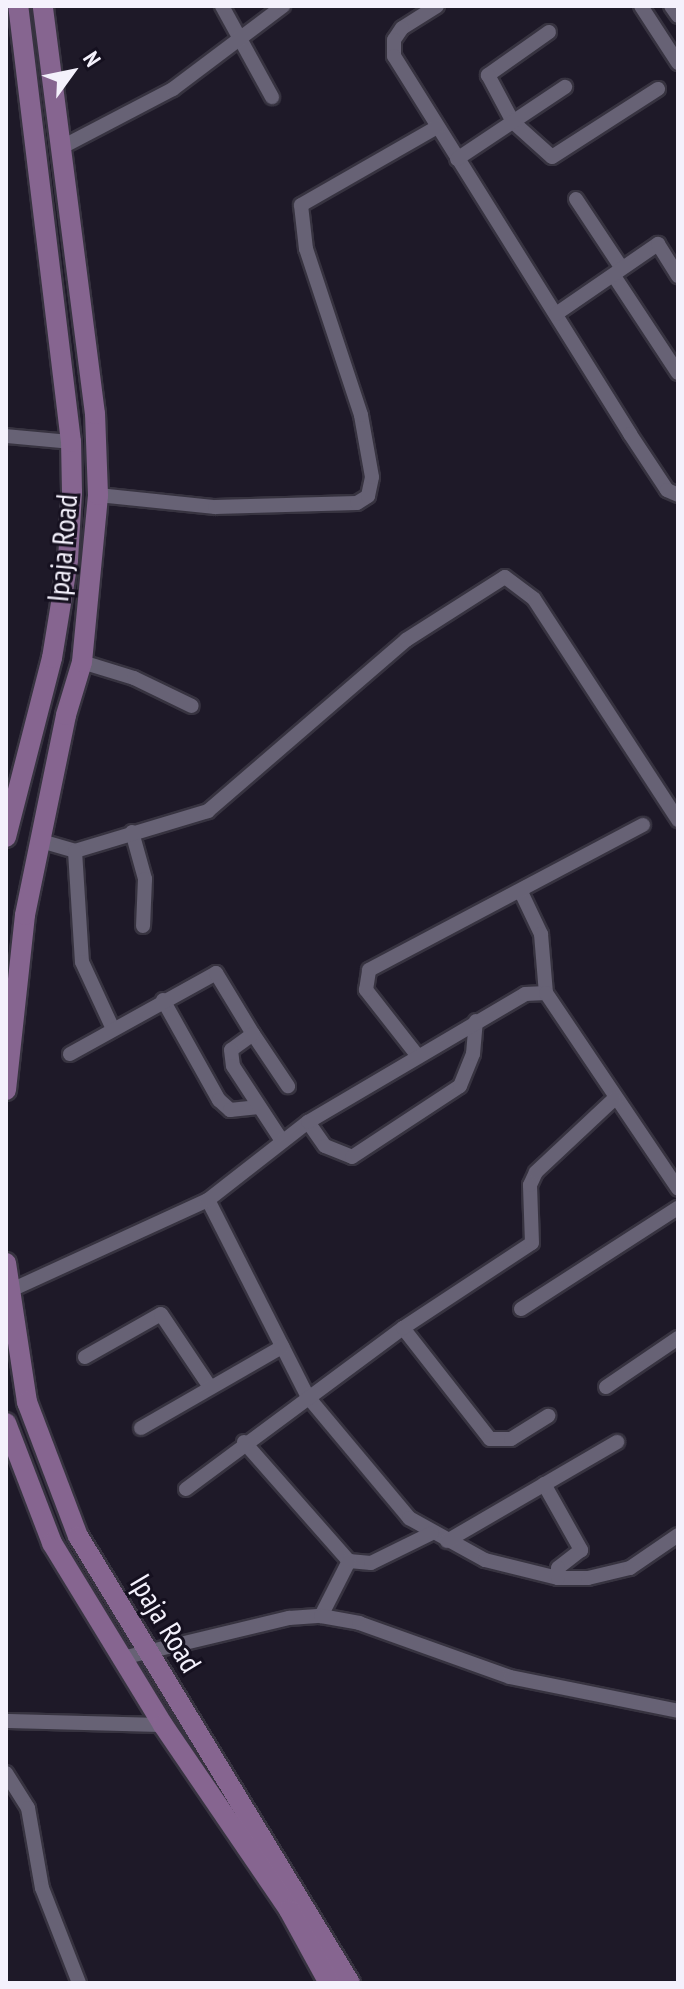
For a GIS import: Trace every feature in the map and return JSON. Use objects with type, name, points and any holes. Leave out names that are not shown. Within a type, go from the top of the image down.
[{"type":"main road","name":"Ipaja Road","points":[[6,837],[61,611],[71,442],[18,6]]},
{"type":"main road","name":"Ipaja Road","points":[[6,1090],[21,947],[41,841],[82,662],[98,495],[96,426],[43,6]]},
{"type":"main road","name":"Ipaja Road","points":[[6,1263],[27,1402],[59,1495],[147,1650],[350,1983]]},
{"type":"main road","name":"Ipaja Road","points":[[6,1423],[52,1543],[163,1725],[289,1910],[329,1983]]},
{"type":"street","points":[[222,6],[239,42],[272,97]]},
{"type":"street","points":[[62,147],[143,106],[239,42],[283,6]]},
{"type":"street","points":[[437,6],[402,28],[394,40],[394,56],[667,490],[678,495]]},
{"type":"street","points":[[641,6],[678,63]]},
{"type":"street","points":[[671,6],[678,16]]},
{"type":"street","points":[[549,32],[488,75],[513,122],[552,157],[658,89]]},
{"type":"street","points":[[457,159],[565,87]]},
{"type":"street","points":[[98,495],[215,507],[357,503],[368,496],[372,477],[361,415],[306,249],[301,205],[437,127]]},
{"type":"street","points":[[576,199],[678,373]]},
{"type":"street","points":[[556,314],[658,244],[678,276]]},
{"type":"street","points":[[6,436],[71,442]]},
{"type":"street","points":[[41,841],[75,851],[208,811],[406,640],[505,577],[541,608],[678,820]]},
{"type":"street","points":[[82,662],[134,678],[192,706]]},
{"type":"street","points":[[417,1055],[366,990],[369,970],[643,825]]},
{"type":"street","points":[[132,832],[145,879],[143,926]]},
{"type":"street","points":[[75,851],[82,962],[113,1029]]},
{"type":"street","points":[[521,892],[541,934],[546,993],[614,1099],[678,1189]]},
{"type":"street","points":[[70,1054],[216,973],[288,1086]]},
{"type":"street","points":[[9,1291],[208,1200],[308,1122],[417,1055],[525,994],[546,993]]},
{"type":"street","points":[[163,1000],[219,1100],[230,1110],[259,1107]]},
{"type":"street","points":[[308,1122],[325,1146],[352,1157],[460,1086],[473,1054],[476,1021]]},
{"type":"street","points":[[253,1034],[231,1050],[231,1058],[282,1141]]},
{"type":"street","points":[[186,1489],[244,1442],[403,1328],[532,1243],[530,1185],[536,1172],[614,1099]]},
{"type":"street","points":[[208,1200],[308,1397],[409,1518],[447,1541],[522,1573],[558,1578],[588,1578],[630,1568],[678,1535]]},
{"type":"street","points":[[521,1309],[678,1208]]},
{"type":"street","points":[[85,1357],[161,1314],[210,1387]]},
{"type":"street","points":[[403,1328],[490,1439],[511,1439],[548,1416]]},
{"type":"street","points":[[606,1387],[678,1338]]},
{"type":"street","points":[[141,1428],[282,1347]]},
{"type":"street","points":[[244,1442],[349,1561],[371,1563],[432,1533]]},
{"type":"street","points":[[447,1541],[617,1442]]},
{"type":"street","points":[[544,1484],[581,1550],[558,1568],[558,1578]]},
{"type":"street","points":[[321,1616],[349,1561]]},
{"type":"street","points":[[122,1658],[289,1618],[321,1616],[359,1623],[510,1677],[678,1711]]},
{"type":"street","points":[[6,1721],[163,1725]]},
{"type":"street","points":[[6,1773],[28,1808],[42,1888],[79,1983]]}]
